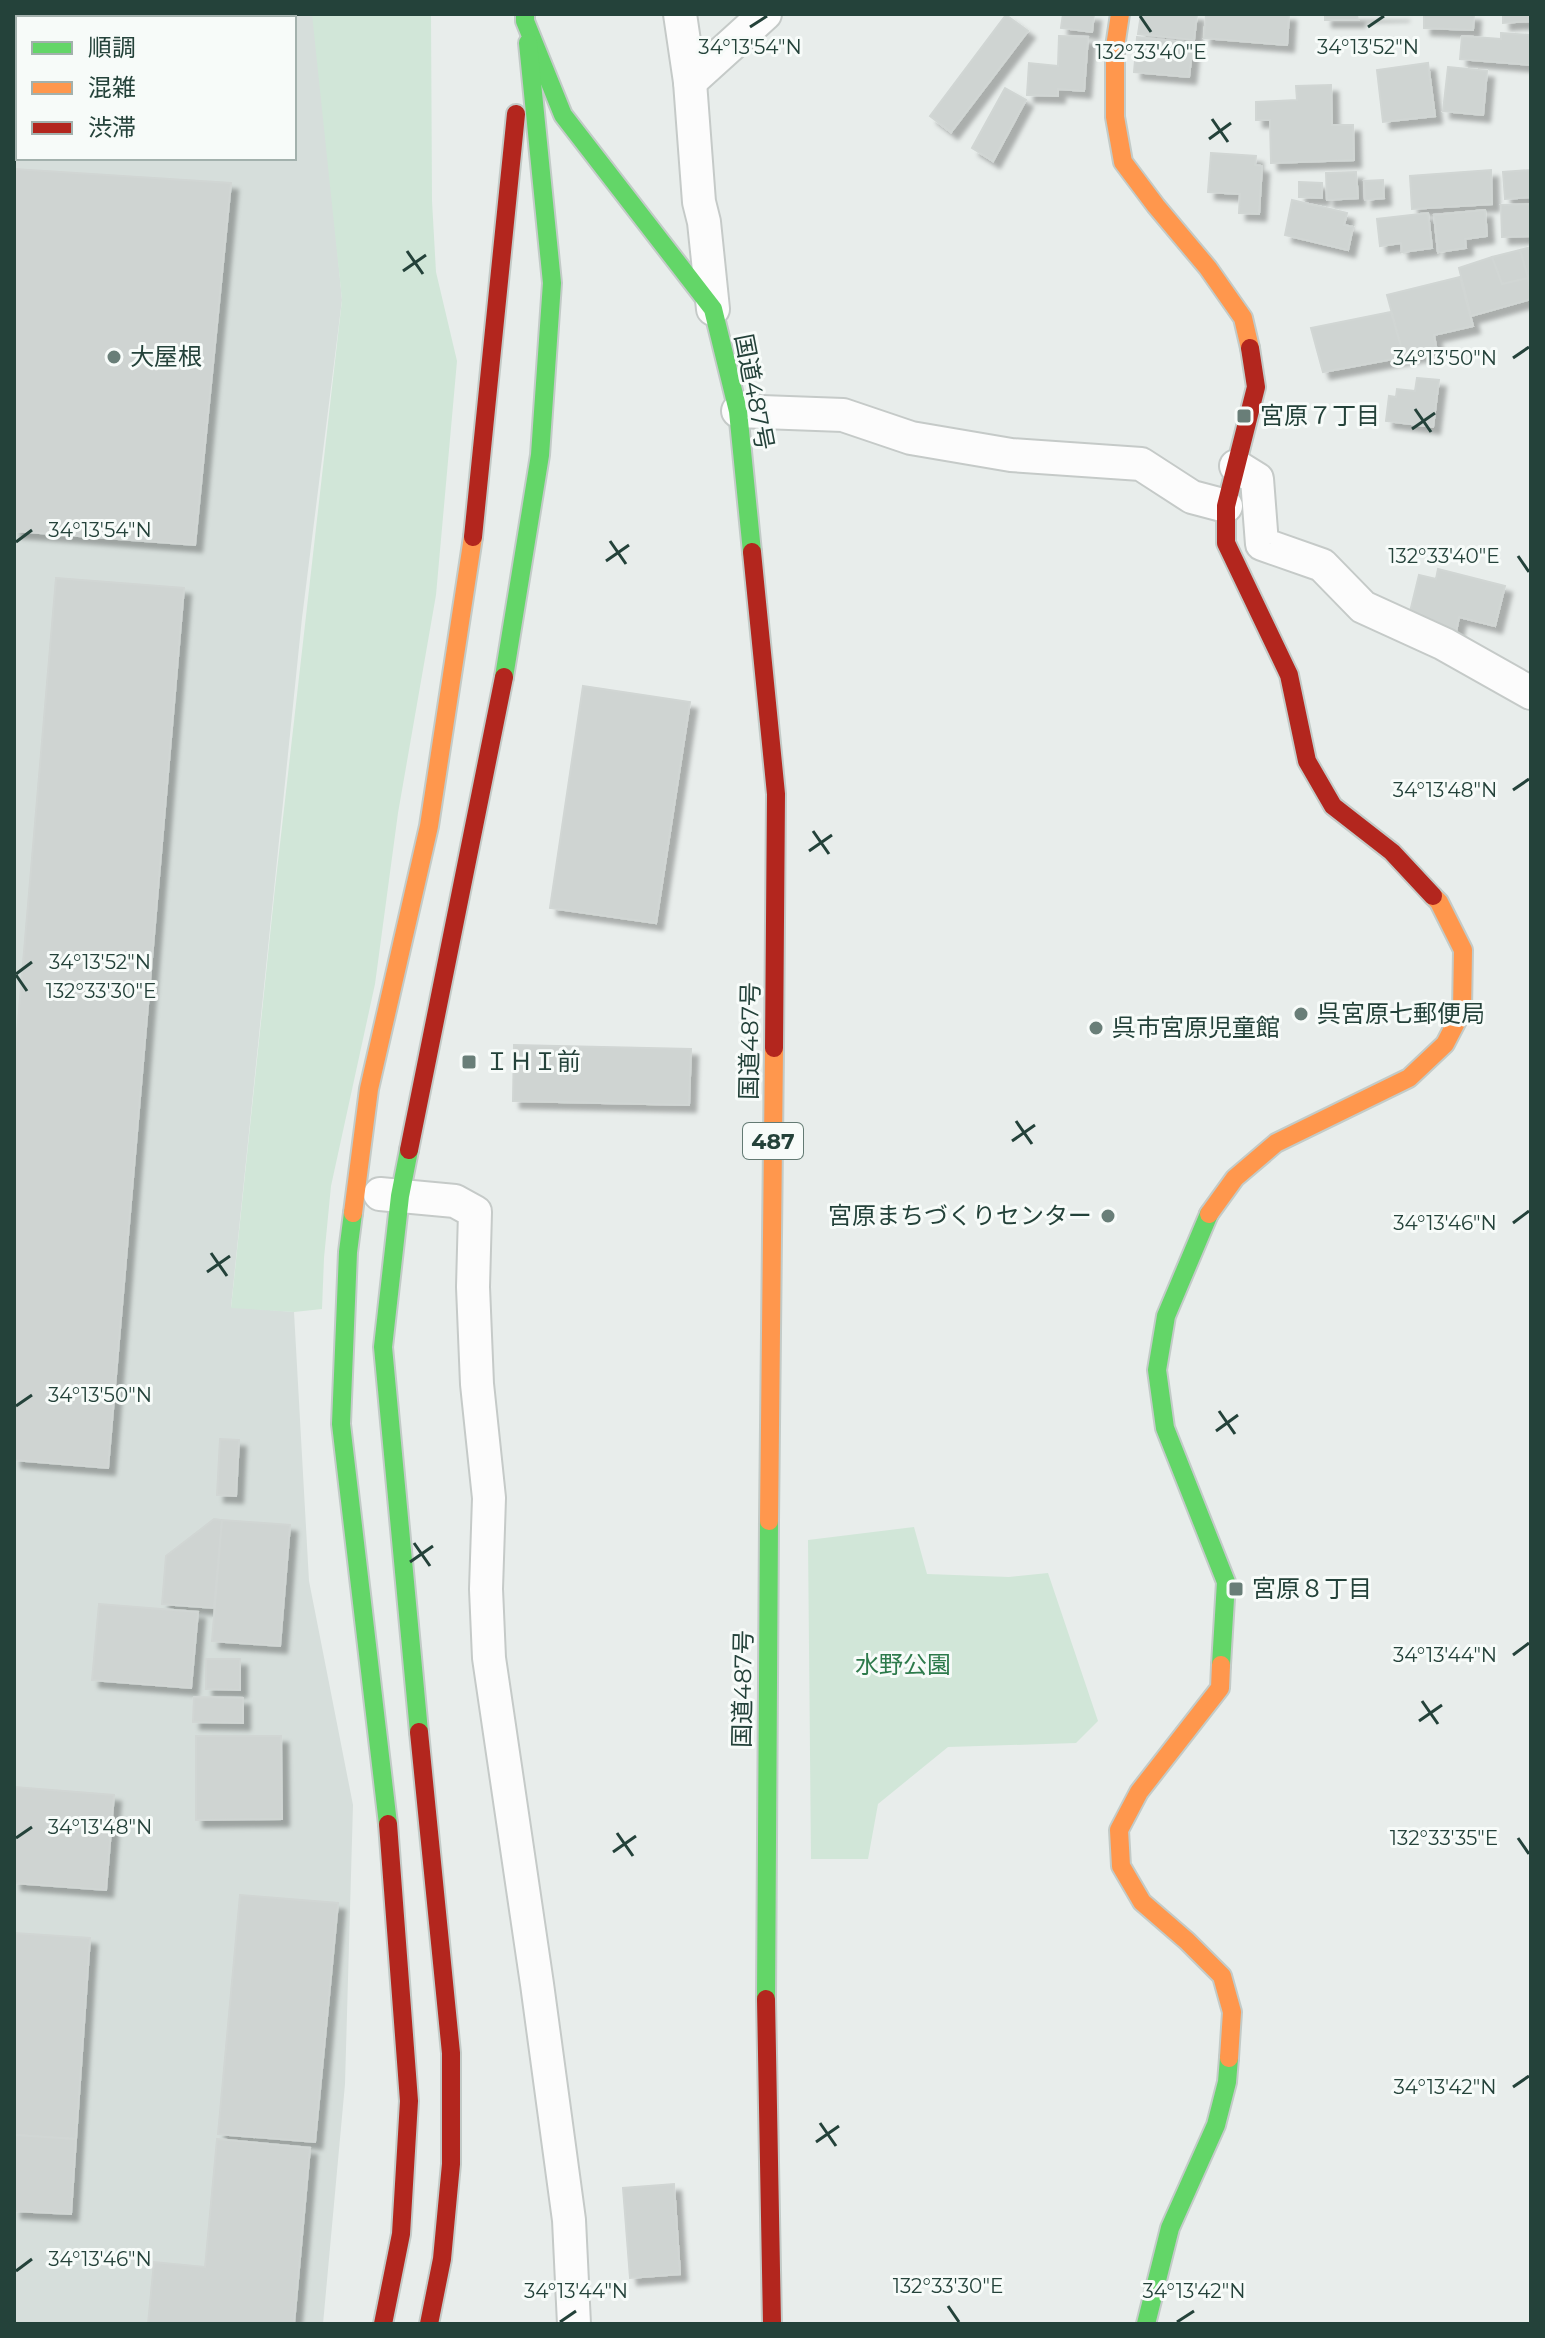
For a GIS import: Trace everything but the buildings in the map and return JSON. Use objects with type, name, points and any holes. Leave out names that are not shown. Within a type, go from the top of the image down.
[{"type":"main road","points":[[1120,14],[1115,47],[1115,117],[1123,162],[1208,268],[1243,318],[1254,364],[1256,387],[1226,506],[1226,543],[1289,675],[1307,761],[1333,806],[1392,852],[1439,902],[1463,950],[1462,1011],[1445,1044],[1409,1078],[1276,1143],[1235,1178],[1212,1208],[1166,1316],[1157,1370],[1165,1428],[1226,1582],[1220,1688],[1139,1792],[1119,1830],[1121,1866],[1142,1902],[1222,1976],[1232,2012],[1227,2082],[1216,2125],[1170,2228],[1146,2324]]},
{"type":"main road","points":[[383,2324],[401,2234],[409,2101],[386,1803],[341,1424],[348,1252],[369,1089],[429,826],[472,548],[525,17]]},
{"type":"main road","points":[[429,2324],[442,2259],[451,2164],[451,2053],[383,1347],[400,1196],[507,663],[540,455],[552,283],[525,17]]},
{"type":"main road","name":"国道487号","points":[[525,17],[563,115],[713,309],[738,411],[776,794],[765,1937],[772,2324]]},
{"type":"street","points":[[680,14],[713,309]]},
{"type":"street","points":[[690,82],[765,14]]},
{"type":"street","points":[[738,411],[843,415],[911,438],[1011,455],[1141,464],[1192,497],[1226,506]]},
{"type":"street","points":[[1236,466],[1257,479],[1262,544],[1322,565],[1363,607],[1444,644],[1531,693]]},
{"type":"street","points":[[356,1192],[455,1201],[475,1212],[473,1287],[477,1384],[489,1498],[486,1589],[489,1658],[569,2220],[574,2324]]},
{"type":"shaded area","points":[[14,14],[315,14],[342,300],[302,618],[231,1307],[294,1312],[309,1581],[353,1805],[345,2084],[323,2324],[14,2324]]},
{"type":"green space","points":[[312,14],[431,14],[432,201],[436,272],[457,361],[436,595],[398,813],[375,984],[331,1186],[322,1309],[294,1312],[231,1308],[342,300]]},
{"type":"green space","name":"水野公園","points":[[914,1527],[927,1574],[1009,1577],[1048,1573],[1098,1721],[1076,1743],[948,1747],[878,1804],[868,1859],[811,1859],[808,1540]]},
{"type":"traffic: fast","points":[[525,14],[525,21],[563,115],[713,309],[738,411],[752,552]]},
{"type":"traffic: fast","points":[[504,677],[540,455],[552,283],[528,43]]},
{"type":"traffic: fast","points":[[409,1150],[400,1196],[383,1347],[419,1732]]},
{"type":"traffic: fast","points":[[353,1213],[348,1252],[341,1424],[388,1824]]},
{"type":"traffic: fast","points":[[1209,1214],[1166,1316],[1157,1370],[1165,1428],[1226,1582],[1221,1665]]},
{"type":"traffic: fast","points":[[766,1999],[769,1521]]},
{"type":"traffic: fast","points":[[1146,2324],[1170,2228],[1216,2125],[1227,2082],[1229,2058]]},
{"type":"traffic: slow","points":[[1120,14],[1115,47],[1115,117],[1123,162],[1208,268],[1243,318],[1250,348]]},
{"type":"traffic: slow","points":[[353,1213],[369,1089],[429,826],[473,537]]},
{"type":"traffic: slow","points":[[1209,1214],[1235,1178],[1276,1143],[1409,1078],[1445,1044],[1462,1011],[1463,950],[1433,896]]},
{"type":"traffic: slow","points":[[769,1521],[774,1048]]},
{"type":"traffic: slow","points":[[1221,1665],[1220,1688],[1139,1792],[1119,1830],[1121,1866],[1142,1902],[1222,1976],[1232,2012],[1229,2058]]},
{"type":"traffic: jam","points":[[473,537],[516,114]]},
{"type":"traffic: jam","points":[[1250,348],[1256,387],[1226,506],[1226,543],[1289,675],[1307,761],[1333,806],[1392,852],[1433,896]]},
{"type":"traffic: jam","points":[[752,552],[776,794],[774,1048]]},
{"type":"traffic: jam","points":[[409,1150],[504,677]]},
{"type":"traffic: jam","points":[[419,1732],[451,2053],[451,2164],[442,2259],[429,2324]]},
{"type":"traffic: jam","points":[[383,2324],[401,2234],[409,2101],[388,1824]]},
{"type":"traffic: jam","points":[[766,1999],[772,2324]]},
{"type":"place","name":"大屋根","points":[[114,357]]},
{"type":"place","name":"宮原７丁目","points":[[1244,416]]},
{"type":"place","name":"呉宮原七郵便局","points":[[1301,1014]]},
{"type":"place","name":"呉市宮原児童館","points":[[1096,1028]]},
{"type":"place","name":"ＩＨＩ前","points":[[469,1062]]},
{"type":"place","name":"宮原まちづくりセンター","points":[[1108,1216]]},
{"type":"place","name":"宮原８丁目","points":[[1236,1589]]}]
